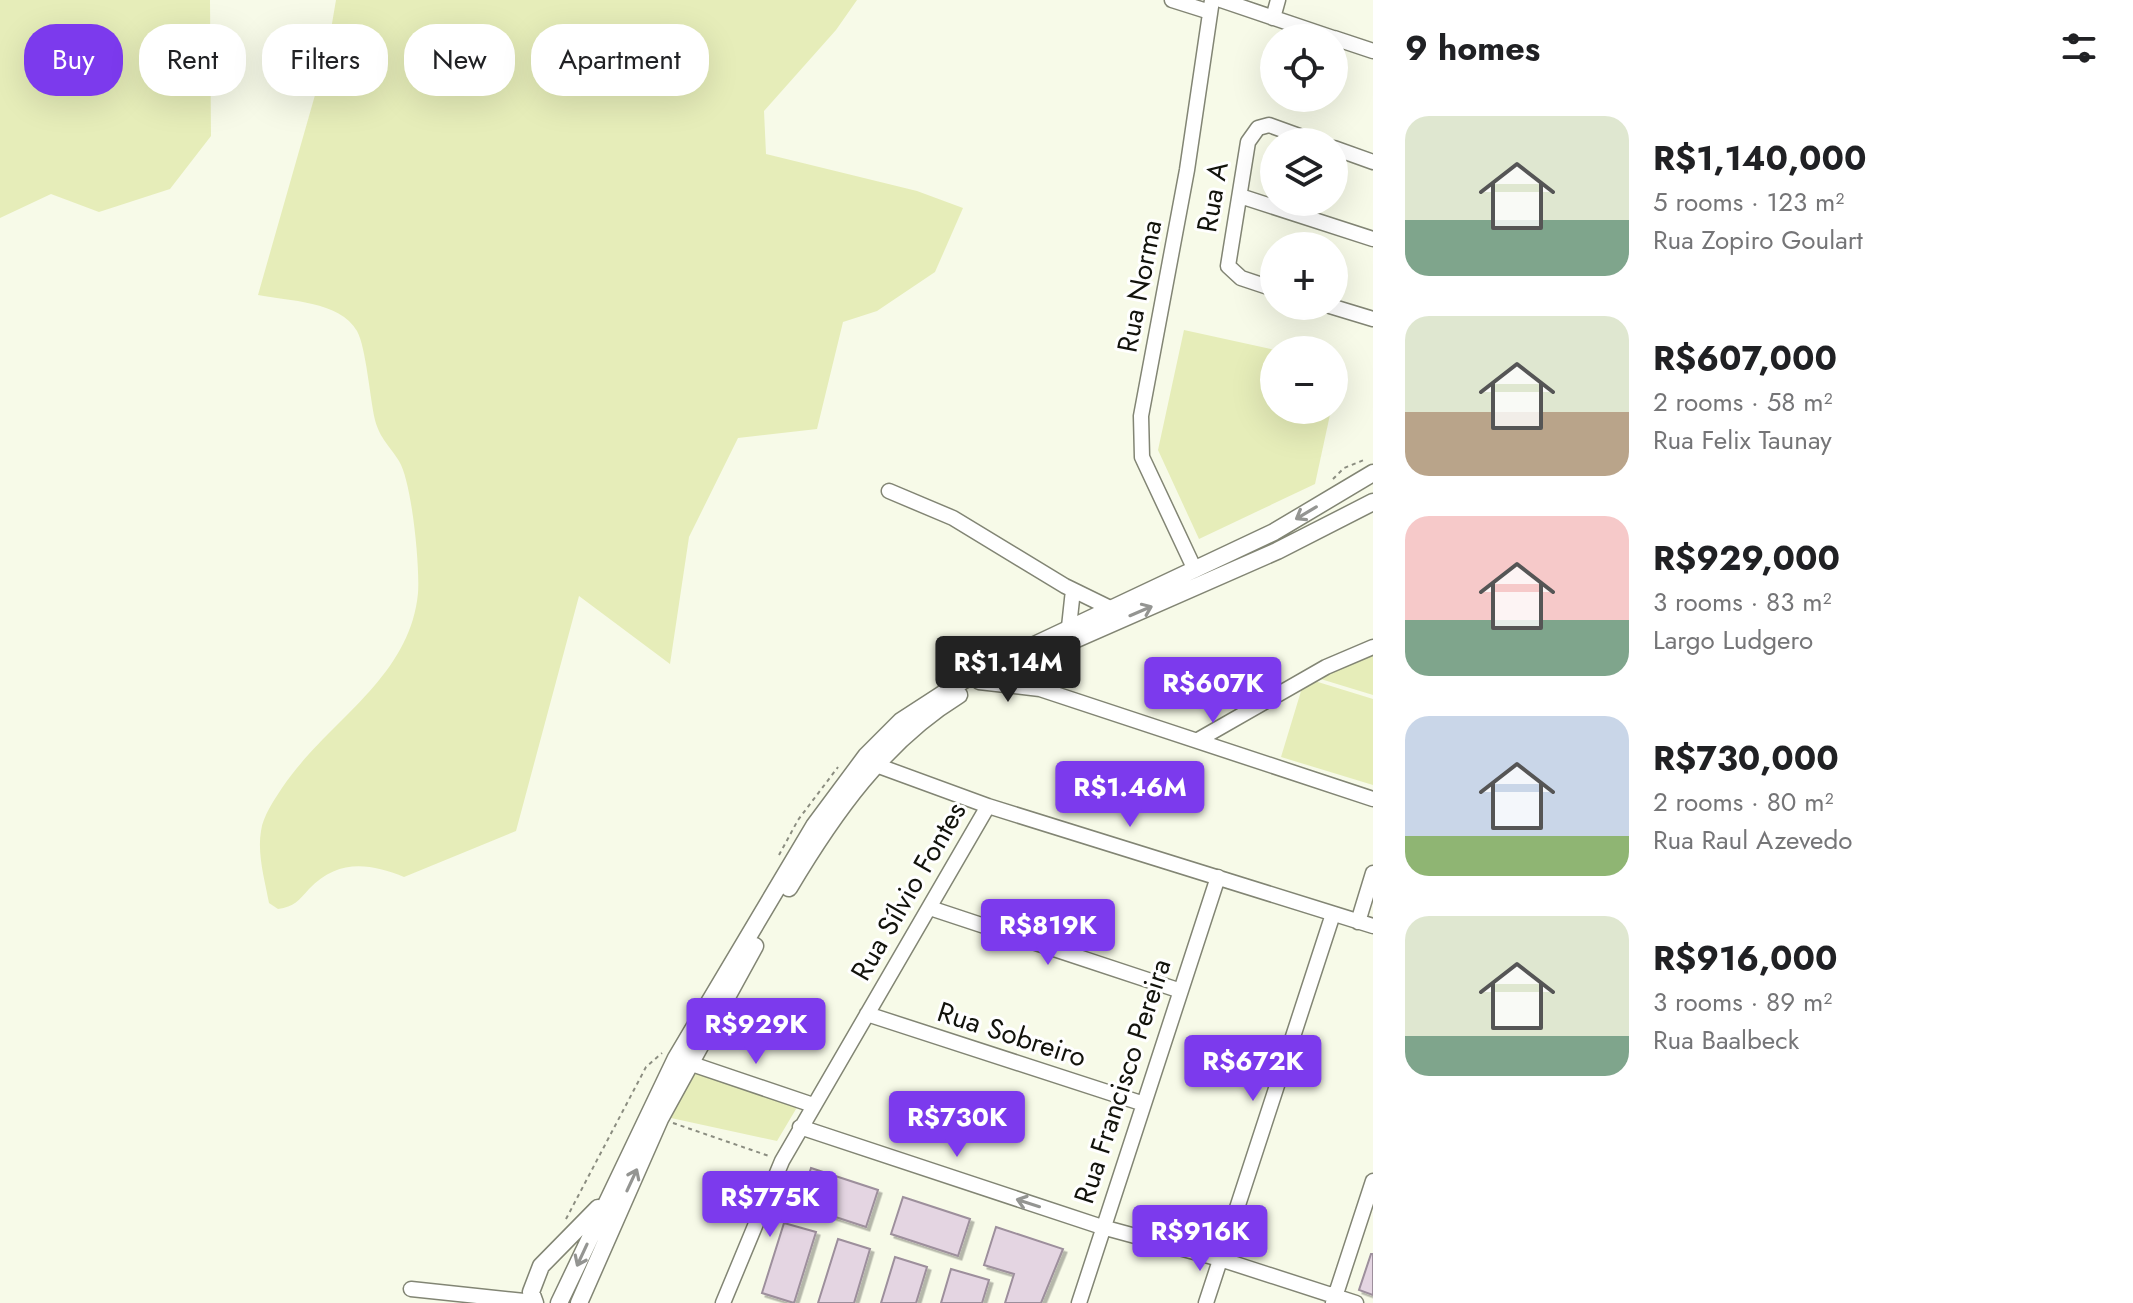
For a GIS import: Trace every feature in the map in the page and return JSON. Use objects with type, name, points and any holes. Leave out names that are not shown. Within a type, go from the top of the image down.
[{"type":"main road","points":[[559,1303],[677,1057],[814,826],[866,756],[901,721],[942,693],[1069,627],[1274,532],[1373,473]]},
{"type":"main road","points":[[579,1303],[660,1119],[677,1057],[823,834],[876,765],[913,729],[979,682],[1253,562],[1373,502]]},
{"type":"main road","points":[[534,1302],[533,1280],[541,1266],[611,1191]]},
{"type":"street","points":[[1172,0],[1214,4],[1291,24]]},
{"type":"street","points":[[1273,18],[1278,0]]},
{"type":"street","name":"Rua Norma","points":[[1195,570],[1139,446],[1214,4]]},
{"type":"street","points":[[1348,43],[1373,51]]},
{"type":"street","name":"Rua A","points":[[1260,130],[1248,142],[1228,258],[1229,269],[1260,285]]},
{"type":"street","points":[[1348,153],[1373,162]]},
{"type":"street","points":[[1240,196],[1373,239]]},
{"type":"street","points":[[1348,311],[1373,319]]},
{"type":"street","points":[[889,491],[953,518],[1073,590],[1110,608]]},
{"type":"street","points":[[1069,627],[1073,590]]},
{"type":"street","points":[[1198,740],[1326,667],[1373,647]]},
{"type":"street","points":[[1040,689],[1036,671],[1043,652]]},
{"type":"street","points":[[979,682],[1040,689],[1373,799]]},
{"type":"street","points":[[876,765],[988,806],[1366,924],[1373,873]]},
{"type":"street","name":"Rua Sílvio Fontes","points":[[725,1302],[782,1161],[800,1127],[988,806]]},
{"type":"street","name":"Rua Francisco Pereira","points":[[1079,1303],[1141,1103],[1218,877]]},
{"type":"street","points":[[930,908],[1178,990]]},
{"type":"street","points":[[1206,1303],[1333,914]]},
{"type":"street","name":"Rua Sobreiro","points":[[867,1014],[1141,1103]]},
{"type":"street","points":[[677,1057],[813,1105]]},
{"type":"street","points":[[800,1127],[1102,1227],[1220,1259],[1334,1300],[1356,1303]]},
{"type":"street","points":[[1334,1300],[1373,1181]]},
{"type":"street","points":[[411,1289],[534,1302]]},
{"type":"path","points":[[1331,482],[1344,468],[1373,457]]},
{"type":"path","points":[[775,861],[798,820],[847,757]]},
{"type":"path","points":[[564,1223],[646,1067],[677,1057]]},
{"type":"path","points":[[660,1119],[782,1161]]},
{"type":"green space","points":[[0,0],[210,0],[210,24],[139,24],[139,96],[211,96],[211,136],[170,189],[99,212],[51,194],[0,218]]},
{"type":"green space","points":[[336,0],[857,0],[836,30],[764,111],[766,154],[917,191],[963,208],[935,272],[877,311],[843,322],[817,429],[738,438],[689,537],[670,664],[579,596],[516,831],[404,877],[366,867],[343,868],[320,879],[292,905],[278,909],[269,903],[261,858],[261,831],[266,814],[300,764],[383,675],[400,650],[412,623],[418,593],[416,545],[408,487],[399,461],[377,427],[357,331],[349,321],[326,308],[258,295],[315,96],[388,96],[388,24],[332,24]]},
{"type":"green space","points":[[1184,330],[1260,347],[1260,424],[1328,424],[1315,484],[1199,539],[1158,450]]},
{"type":"green space","points":[[1373,651],[1373,695],[1314,677]]},
{"type":"green space","points":[[1305,678],[1373,699],[1373,785],[1281,757]]},
{"type":"green space","points":[[694,1072],[799,1104],[777,1141],[671,1118]]},
{"type":"building","points":[[811,1168],[878,1190],[866,1227],[799,1205]]},
{"type":"building","points":[[903,1197],[970,1219],[958,1256],[891,1234]]},
{"type":"building","points":[[784,1223],[816,1232],[794,1303],[762,1293]]},
{"type":"building","points":[[996,1227],[1063,1249],[1041,1303],[1005,1303],[1014,1274],[984,1265]]},
{"type":"building","points":[[838,1239],[870,1249],[854,1303],[818,1303]]},
{"type":"building","points":[[1373,1254],[1373,1295],[1359,1290]]},
{"type":"building","points":[[895,1257],[927,1267],[916,1303],[881,1303]]},
{"type":"building","points":[[951,1269],[989,1280],[982,1303],[941,1303]]}]
